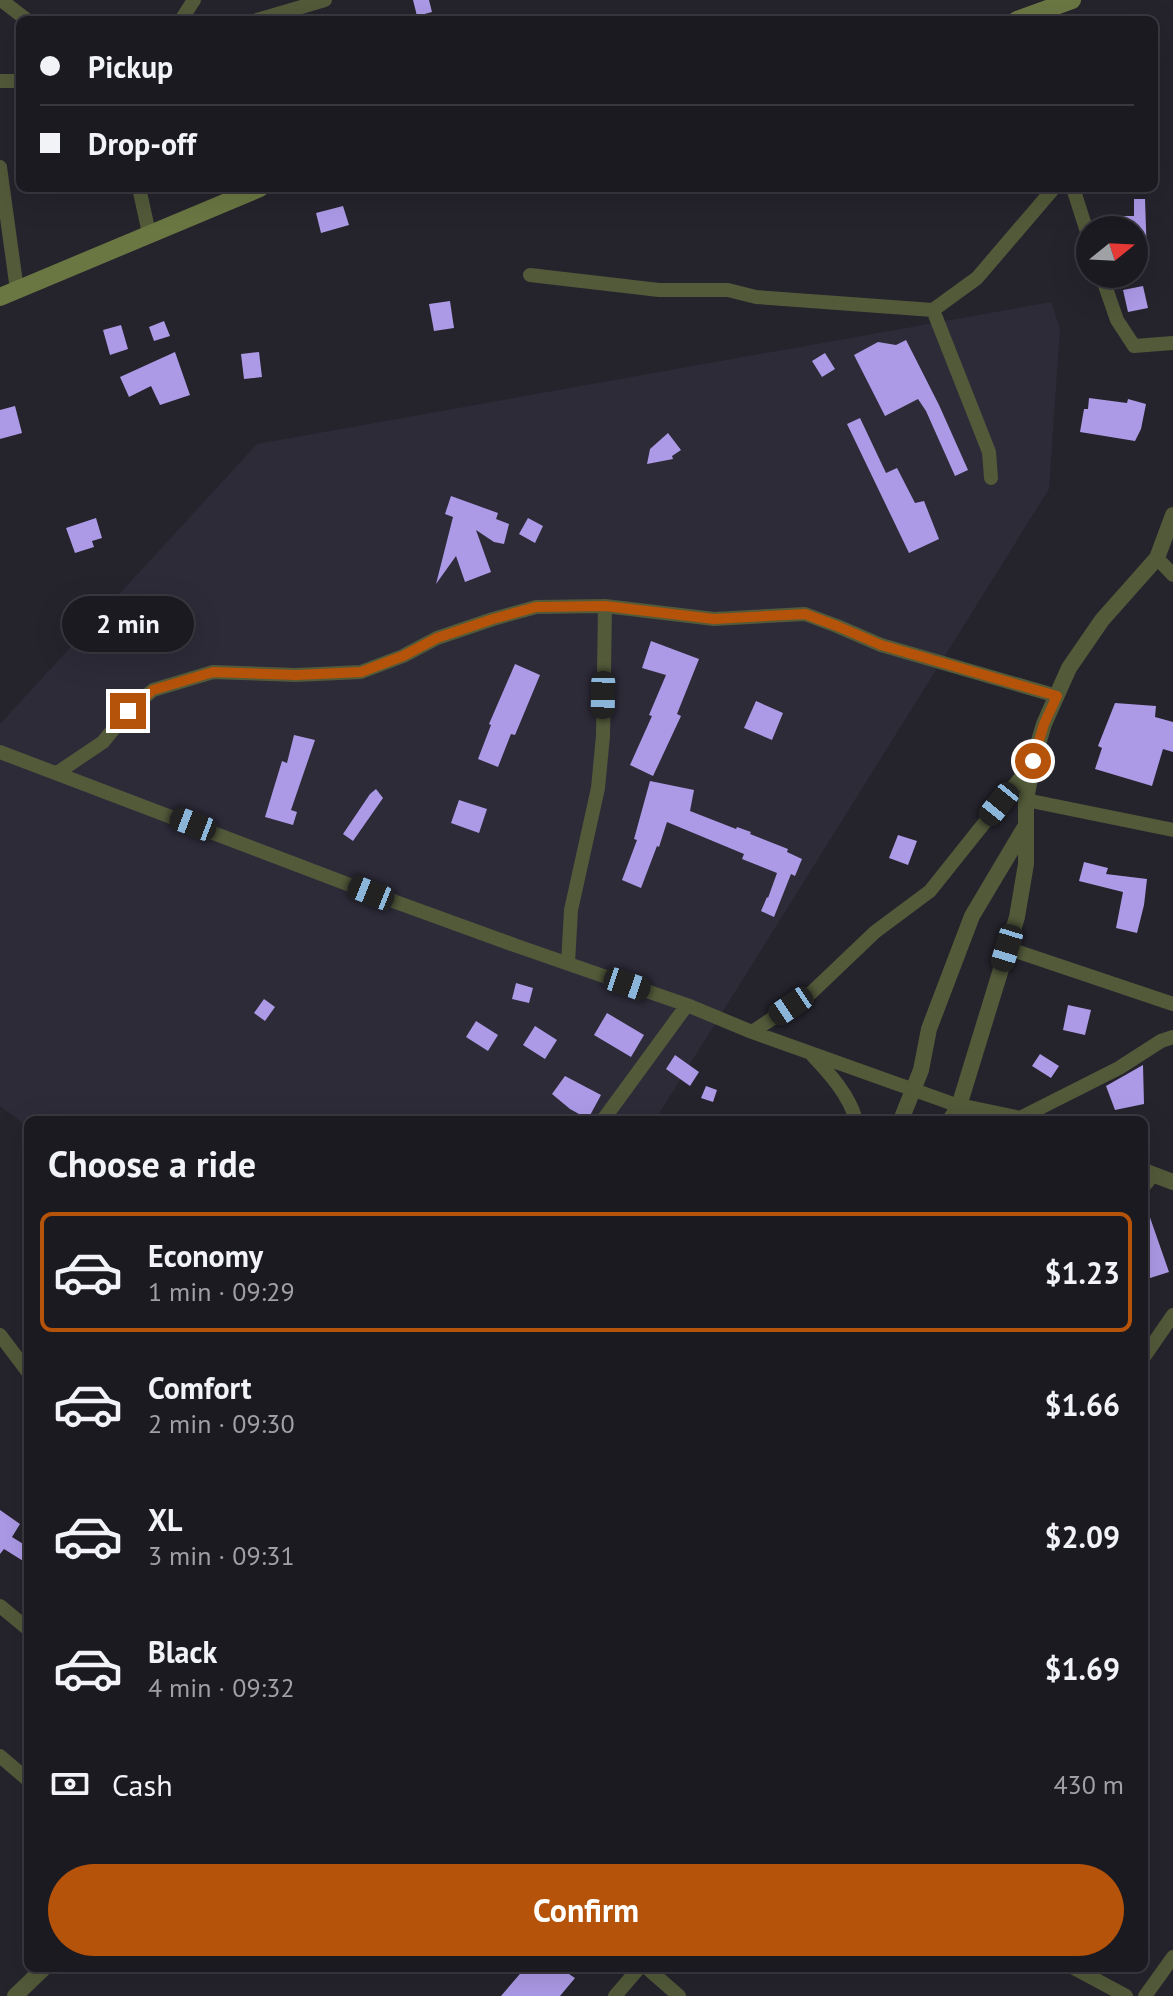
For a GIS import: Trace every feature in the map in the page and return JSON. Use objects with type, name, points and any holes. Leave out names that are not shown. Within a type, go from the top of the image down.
[{"type":"main road","points":[[1028,16],[1072,0]]},
{"type":"main road","points":[[8,293],[250,192]]},
{"type":"street","points":[[1,0],[22,16]]},
{"type":"street","points":[[271,16],[325,0]]},
{"type":"street","points":[[0,167],[8,293]]},
{"type":"street","points":[[140,192],[149,233]]},
{"type":"street","points":[[530,275],[659,290],[728,290],[756,297],[933,310],[977,278],[1051,192]]},
{"type":"street","points":[[1074,192],[1082,216]]},
{"type":"street","points":[[1106,288],[1117,320],[1134,346],[1173,343]]},
{"type":"street","points":[[933,310],[989,452],[991,478]]},
{"type":"street","points":[[954,1113],[1017,917],[1026,864],[1026,800],[1044,724],[1069,668],[1102,620],[1157,558],[1173,515]]},
{"type":"street","points":[[1157,558],[1173,575]]},
{"type":"street","points":[[57,773],[103,742],[128,711],[153,690],[213,672],[296,675],[361,672],[403,656],[437,638],[536,607],[605,606],[714,619],[805,614],[881,645],[1057,696]]},
{"type":"street","points":[[568,963],[571,910],[599,775],[603,736],[605,606]]},
{"type":"street","points":[[0,752],[371,893],[687,1005],[913,1090],[954,1113],[988,1116]]},
{"type":"street","points":[[752,1032],[811,993],[875,932],[930,891],[1033,761]]},
{"type":"street","points":[[1026,800],[1173,830]]},
{"type":"street","points":[[903,1116],[921,1070],[929,1029],[972,916],[1026,826]]},
{"type":"street","points":[[1007,948],[1173,1004]]},
{"type":"street","points":[[606,1116],[687,1005]]},
{"type":"street","points":[[1028,1116],[1173,1037]]},
{"type":"street","points":[[810,1053],[834,1078],[855,1116]]},
{"type":"street","points":[[1148,1178],[1173,1182]]},
{"type":"street","points":[[1148,1351],[1173,1315]]},
{"type":"street","points":[[0,1335],[24,1367]]},
{"type":"street","points":[[0,1606],[24,1626]]},
{"type":"street","points":[[0,1756],[24,1777]]},
{"type":"street","points":[[1145,1996],[1173,1957]]},
{"type":"street","points":[[15,1996],[40,1972]]},
{"type":"street","points":[[615,1996],[636,1972]]},
{"type":"street","points":[[652,1972],[679,1996]]},
{"type":"street","points":[[1081,1972],[1126,1996]]},
{"type":"shaded area","points":[[1051,302],[1060,329],[1049,489],[657,1116],[24,1116],[24,1124],[0,1106],[0,724],[257,444]]},
{"type":"building","points":[[413,0],[429,0],[432,12],[417,16]]},
{"type":"building","points":[[1134,199],[1145,199],[1146,216],[1134,216]]},
{"type":"building","points":[[343,206],[349,225],[321,233],[316,213]]},
{"type":"building","points":[[1143,288],[1148,308],[1128,312],[1123,290]]},
{"type":"building","points":[[450,301],[454,328],[434,331],[429,304]]},
{"type":"building","points":[[164,321],[170,336],[154,341],[149,327]]},
{"type":"building","points":[[121,325],[128,349],[110,355],[103,330]]},
{"type":"building","points":[[906,340],[968,470],[955,476],[918,399],[885,416],[854,355],[878,342],[896,345]]},
{"type":"building","points":[[175,352],[190,395],[160,405],[151,386],[129,397],[120,377]]},
{"type":"building","points":[[259,352],[262,377],[244,379],[241,354]]},
{"type":"building","points":[[825,353],[835,369],[822,377],[812,361]]},
{"type":"building","points":[[1089,398],[1127,403],[1128,399],[1146,404],[1135,441],[1080,432]]},
{"type":"building","points":[[15,406],[22,433],[0,439],[0,410]]},
{"type":"building","points":[[860,418],[886,473],[897,468],[915,503],[924,501],[939,539],[909,553],[847,424]]},
{"type":"building","points":[[668,433],[681,450],[672,456],[673,459],[647,464],[650,449]]},
{"type":"building","points":[[451,496],[498,513],[496,519],[509,524],[504,544],[494,542],[476,530],[491,572],[465,582],[456,556],[436,584],[453,517],[445,514]]},
{"type":"building","points":[[96,518],[102,538],[92,541],[94,547],[75,553],[66,528]]},
{"type":"building","points":[[528,518],[543,526],[535,543],[519,534]]},
{"type":"building","points":[[651,641],[699,659],[677,714],[681,716],[653,776],[630,765],[666,675],[642,668]]},
{"type":"building","points":[[515,664],[540,675],[498,767],[478,759],[489,724]]},
{"type":"building","points":[[756,701],[783,713],[772,740],[744,728]]},
{"type":"building","points":[[1115,703],[1156,706],[1155,717],[1173,722],[1173,752],[1163,749],[1152,786],[1095,769],[1102,748],[1098,746]]},
{"type":"building","points":[[294,735],[315,740],[291,810],[297,812],[293,825],[265,817],[282,761],[287,763]]},
{"type":"building","points":[[650,781],[694,790],[690,811],[751,832],[802,859],[795,876],[791,874],[774,917],[761,911],[777,873],[742,859],[744,854],[667,822],[641,888],[622,880],[637,840],[634,839]]},
{"type":"building","points":[[376,789],[383,798],[353,841],[343,834]]},
{"type":"building","points":[[459,800],[487,809],[479,833],[451,823]]},
{"type":"building","points":[[898,835],[917,841],[908,865],[889,858]]},
{"type":"building","points":[[1084,862],[1108,868],[1106,874],[1147,879],[1137,933],[1116,928],[1123,892],[1079,881]]},
{"type":"building","points":[[516,983],[533,988],[529,1003],[512,999]]},
{"type":"building","points":[[264,999],[275,1007],[265,1021],[254,1013]]},
{"type":"building","points":[[1068,1005],[1091,1010],[1085,1035],[1063,1030]]},
{"type":"building","points":[[607,1013],[644,1035],[631,1057],[594,1035]]},
{"type":"building","points":[[476,1021],[498,1035],[488,1051],[466,1037]]},
{"type":"building","points":[[535,1026],[557,1040],[545,1059],[523,1045]]},
{"type":"building","points":[[1040,1054],[1059,1066],[1051,1078],[1032,1066]]},
{"type":"building","points":[[675,1055],[699,1072],[690,1086],[666,1069]]},
{"type":"building","points":[[1143,1065],[1144,1104],[1115,1110],[1106,1086]]},
{"type":"building","points":[[565,1076],[601,1095],[590,1116],[583,1116],[552,1094]]},
{"type":"building","points":[[706,1086],[717,1090],[713,1102],[701,1098]]},
{"type":"building","points":[[1148,1212],[1169,1272],[1148,1279]]},
{"type":"building","points":[[0,1510],[20,1524],[12,1537],[24,1544],[24,1562],[4,1549],[0,1554]]},
{"type":"building","points":[[522,1972],[566,1972],[575,1978],[560,1996],[501,1996]]},
{"type":"route","points":[[128,711],[153,690],[213,672],[296,675],[361,672],[403,656],[437,638],[536,607],[605,606],[714,619],[805,614],[881,645],[1057,696],[1044,724],[1033,761]]}]
